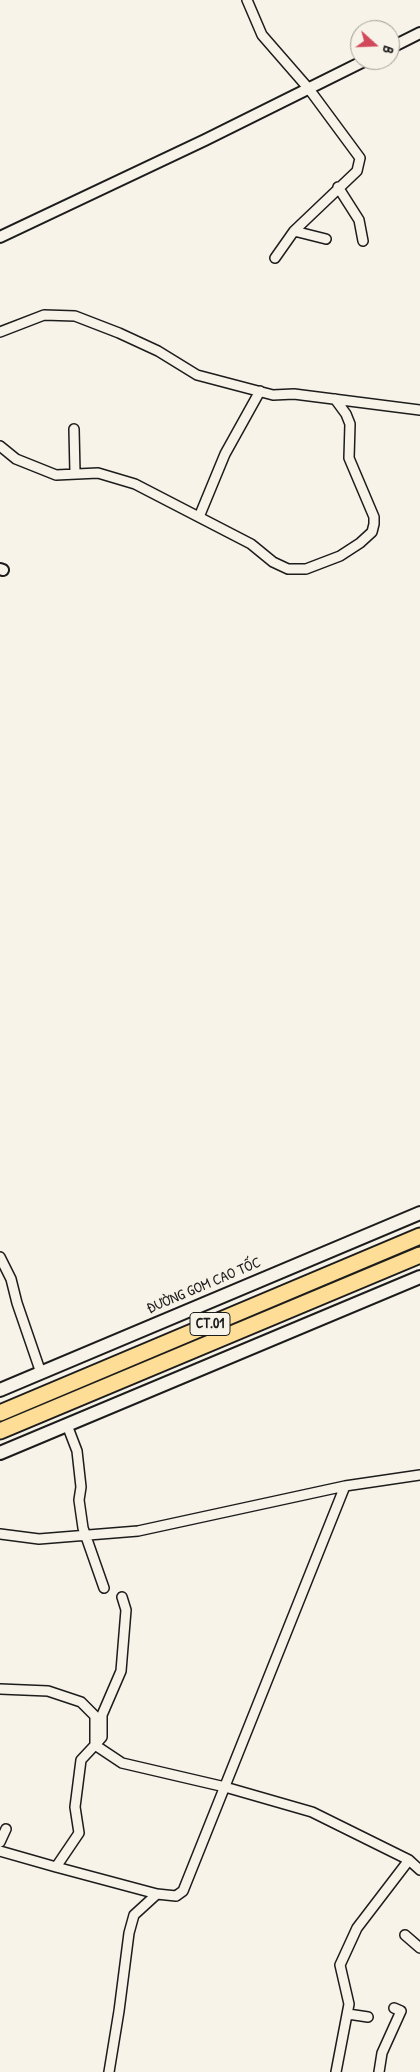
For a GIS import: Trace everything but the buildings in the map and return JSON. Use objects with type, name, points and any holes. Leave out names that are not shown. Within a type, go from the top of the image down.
[{"type":"highway","name":"CT.01","points":[[0,1412],[420,1236]]},
{"type":"highway","name":"CT.01","points":[[0,1431],[420,1255]]},
{"type":"main road","name":"ĐƯỜNG GOM CAO TỐC","points":[[0,1390],[420,1213]]},
{"type":"main road","points":[[0,1453],[420,1277]]},
{"type":"street","points":[[247,0],[262,35],[309,89],[360,158],[357,171],[338,187],[294,231],[275,258]]},
{"type":"street","points":[[400,43],[420,33]]},
{"type":"street","points":[[0,237],[350,68]]},
{"type":"street","points":[[338,187],[359,220],[362,241]]},
{"type":"street","points":[[294,231],[326,239]]},
{"type":"street","points":[[0,332],[18,323],[44,315],[75,316],[158,351],[197,376],[273,395],[294,394],[420,410]]},
{"type":"street","points":[[199,517],[225,454],[260,391]]},
{"type":"street","points":[[0,446],[16,459],[34,468],[56,475],[98,473],[135,484],[251,544],[273,562],[288,569],[306,570],[340,556],[360,543],[372,532],[374,517],[349,458],[350,424],[346,414],[335,399]]},
{"type":"street","points":[[74,429],[75,473]]},
{"type":"street","points":[[0,1257],[11,1280],[16,1303],[41,1373]]},
{"type":"street","points":[[67,1425],[78,1451],[81,1487],[79,1500],[86,1536],[104,1588]]},
{"type":"street","points":[[0,1534],[39,1539],[138,1532],[344,1486],[420,1475]]},
{"type":"street","points":[[0,1851],[157,1894],[176,1896],[183,1891],[344,1486]]},
{"type":"street","points":[[56,1867],[79,1833],[75,1807],[81,1760],[102,1737],[102,1715],[121,1671],[126,1610],[122,1598]]},
{"type":"street","points":[[0,1689],[48,1691],[81,1702],[95,1716],[95,1745]]},
{"type":"street","points":[[95,1745],[122,1763],[225,1787],[312,1812],[409,1860],[420,1870]]},
{"type":"street","points":[[0,1842],[6,1829]]},
{"type":"street","points":[[336,2072],[349,2004],[340,1965],[348,1942],[386,1888],[409,1860]]},
{"type":"street","points":[[109,2072],[129,1933],[134,1915],[157,1894]]},
{"type":"street","points":[[405,1935],[420,1948]]},
{"type":"street","points":[[379,2072],[382,2052],[401,2011],[394,2008]]},
{"type":"street","points":[[348,2014],[368,2017]]}]
